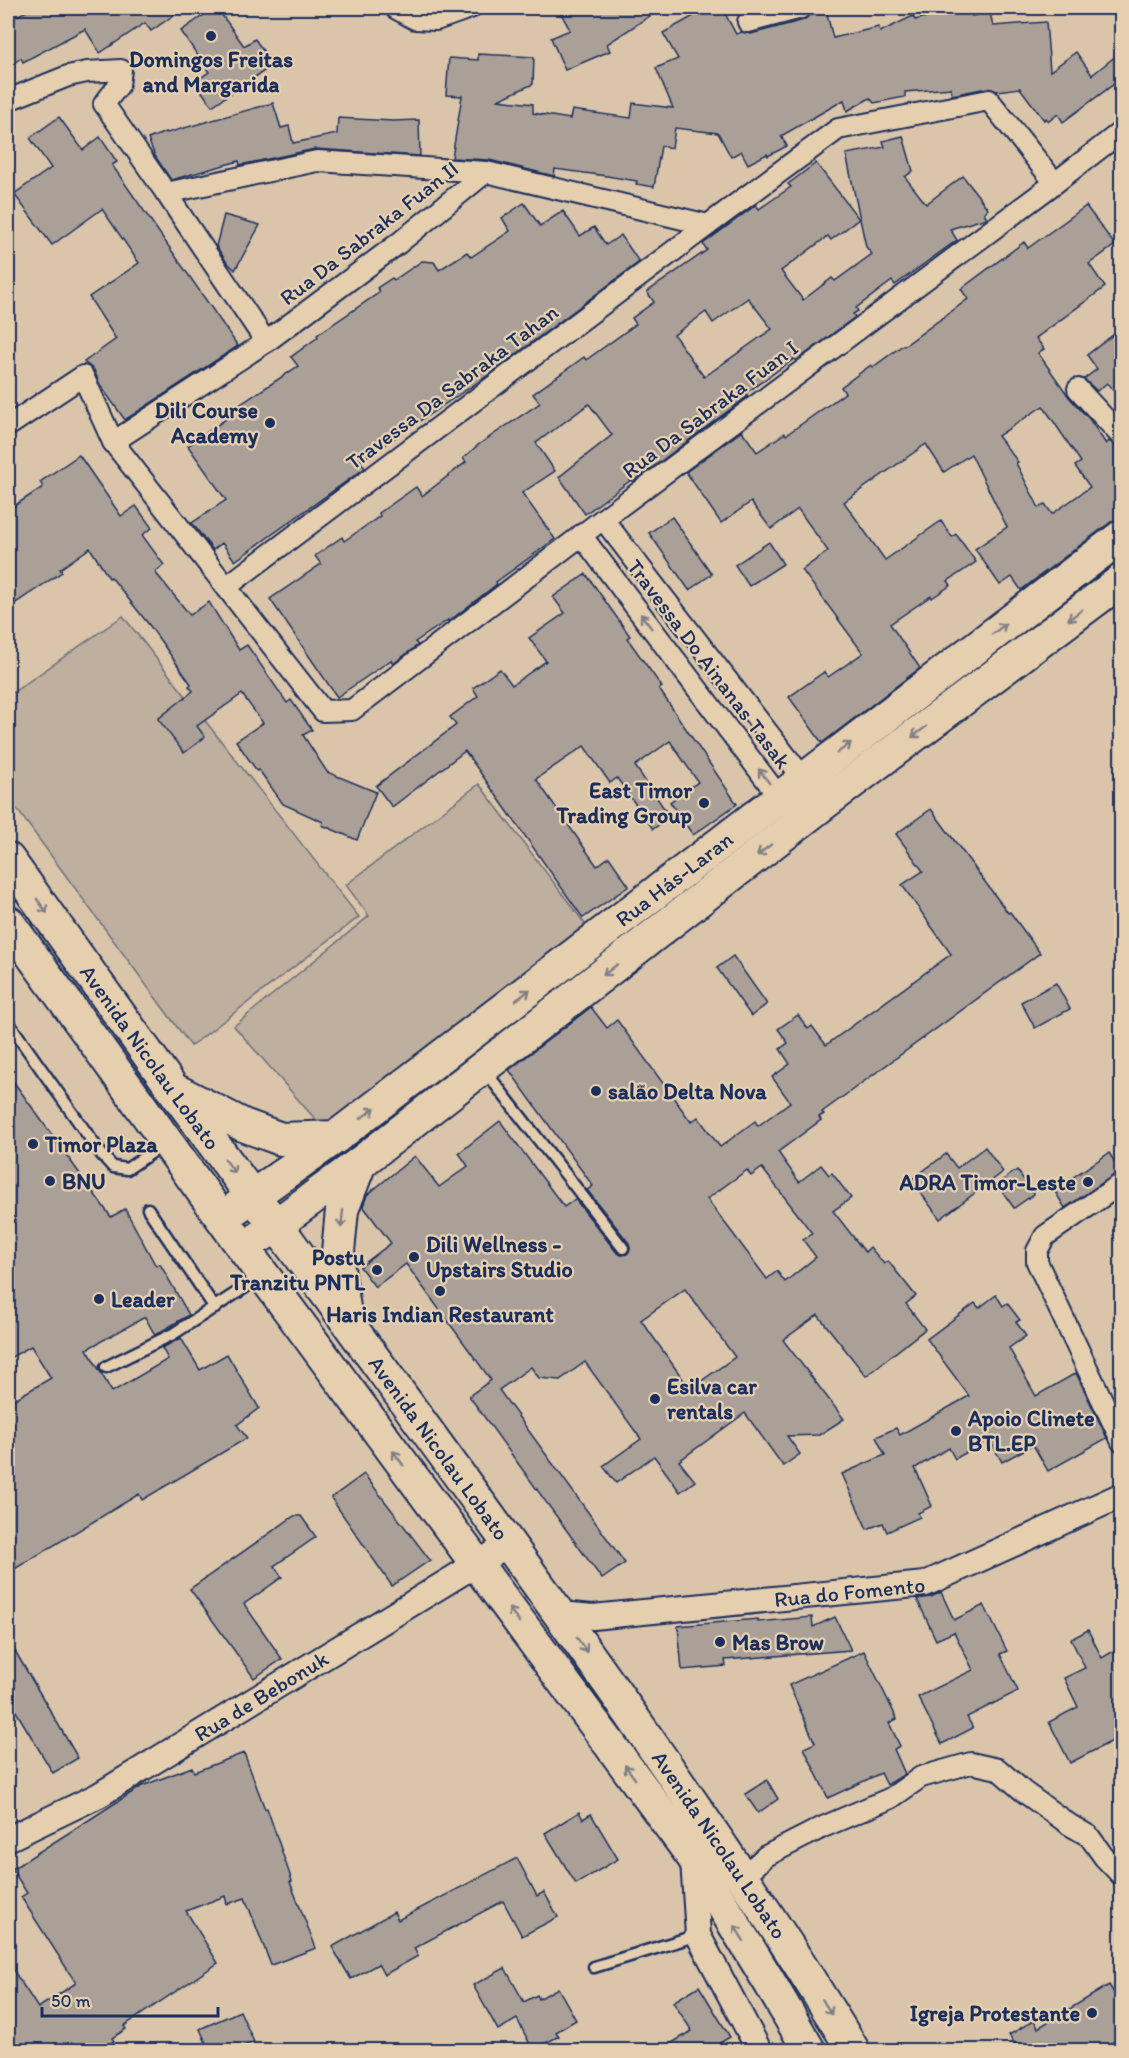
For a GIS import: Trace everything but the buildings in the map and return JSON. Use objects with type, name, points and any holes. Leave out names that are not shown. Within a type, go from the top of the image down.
[{"type":"main road","name":"Rua Hás-Laran","points":[[222,1218],[336,1137],[1122,536]]},
{"type":"main road","name":"Rua Hás-Laran","points":[[244,1249],[360,1163],[811,813],[1122,580]]},
{"type":"main road","name":"Avenida Nicolau Lobato","points":[[8,859],[173,1089],[252,1196],[276,1224],[560,1614],[744,1876],[853,2050]]},
{"type":"main road","name":"Avenida Nicolau Lobato","points":[[8,922],[244,1249],[693,1857],[808,2050]]},
{"type":"main road","points":[[173,1089],[243,1125],[281,1139],[336,1137]]},
{"type":"main road","points":[[346,1321],[337,1262],[342,1210],[360,1163]]},
{"type":"street","points":[[395,8],[415,20],[436,20],[470,8]]},
{"type":"street","points":[[747,22],[801,8]]},
{"type":"street","points":[[8,100],[68,76],[87,72],[121,70],[119,85],[104,104],[266,342]]},
{"type":"street","points":[[708,225],[838,129],[989,100],[1055,183]]},
{"type":"street","name":"Rua Da Sabraka Fuan I","points":[[226,587],[323,711],[352,710],[581,535],[1122,131]]},
{"type":"street","points":[[166,194],[317,161],[486,172]]},
{"type":"street","name":"Rua Da Sabraka Fuan II","points":[[113,442],[266,342],[399,243],[486,172],[708,225]]},
{"type":"street","name":"Travessa Da Sabraka Tahan","points":[[226,587],[708,225]]},
{"type":"street","points":[[8,426],[83,376],[113,442],[226,587]]},
{"type":"street","points":[[1078,389],[1122,437]]},
{"type":"street","name":"Travessa Do Ainanas Tasak","points":[[603,519],[804,778],[811,813]]},
{"type":"street","name":"Travessa Do Ainanas Tasak","points":[[581,535],[780,798],[811,813]]},
{"type":"street","points":[[1122,1184],[1045,1236],[1037,1251],[1037,1262],[1122,1442]]},
{"type":"street","name":"Rua do Fomento","points":[[560,1614],[593,1617],[925,1584],[1122,1496]]},
{"type":"street","name":"Rua de Bebonuk","points":[[8,1839],[99,1795],[508,1544]]},
{"type":"street","points":[[744,1876],[766,1856],[823,1827],[891,1798],[921,1777],[971,1763],[998,1769],[1024,1792],[1089,1836],[1122,1876]]},
{"type":"street","points":[[693,1857],[698,1935],[759,2050]]},
{"type":"lane","points":[[8,1022],[102,1155],[113,1167],[127,1169],[167,1143]]},
{"type":"lane","points":[[483,1068],[623,1248]]},
{"type":"lane","points":[[148,1209],[215,1308]]},
{"type":"lane","points":[[106,1367],[173,1334],[264,1276]]},
{"type":"lane","points":[[594,1967],[698,1935]]},
{"type":"shaded area","points":[[123,616],[359,917],[191,1046],[8,797],[8,696]]},
{"type":"shaded area","points":[[479,784],[589,929],[322,1127],[234,1026],[369,916],[346,885]]},
{"type":"place","name":"Domingos Freitas and Margarida","points":[[211,36]]},
{"type":"place","name":"Dili Course Academy","points":[[270,423]]},
{"type":"place","name":"East Timor Trading Group","points":[[704,803]]},
{"type":"place","name":"salão Delta Nova","points":[[596,1091]]},
{"type":"place","name":"Timor Plaza","points":[[33,1144]]},
{"type":"place","name":"BNU","points":[[50,1181]]},
{"type":"place","name":"ADRA Timor-Leste","points":[[1088,1182]]},
{"type":"place","name":"Dili Wellness - Upstairs Studio","points":[[414,1257]]},
{"type":"place","name":"Postu Tranzitu PNTL","points":[[377,1270]]},
{"type":"place","name":"Haris Indian Restaurant","points":[[440,1291]]},
{"type":"place","name":"Leader","points":[[99,1299]]},
{"type":"place","name":"Esilva car rentals","points":[[655,1399]]},
{"type":"place","name":"Apoio Clinete BTL.EP","points":[[956,1431]]},
{"type":"place","name":"Mas Brow","points":[[720,1642]]},
{"type":"place","name":"Igreja Protestante","points":[[1092,2013]]}]
